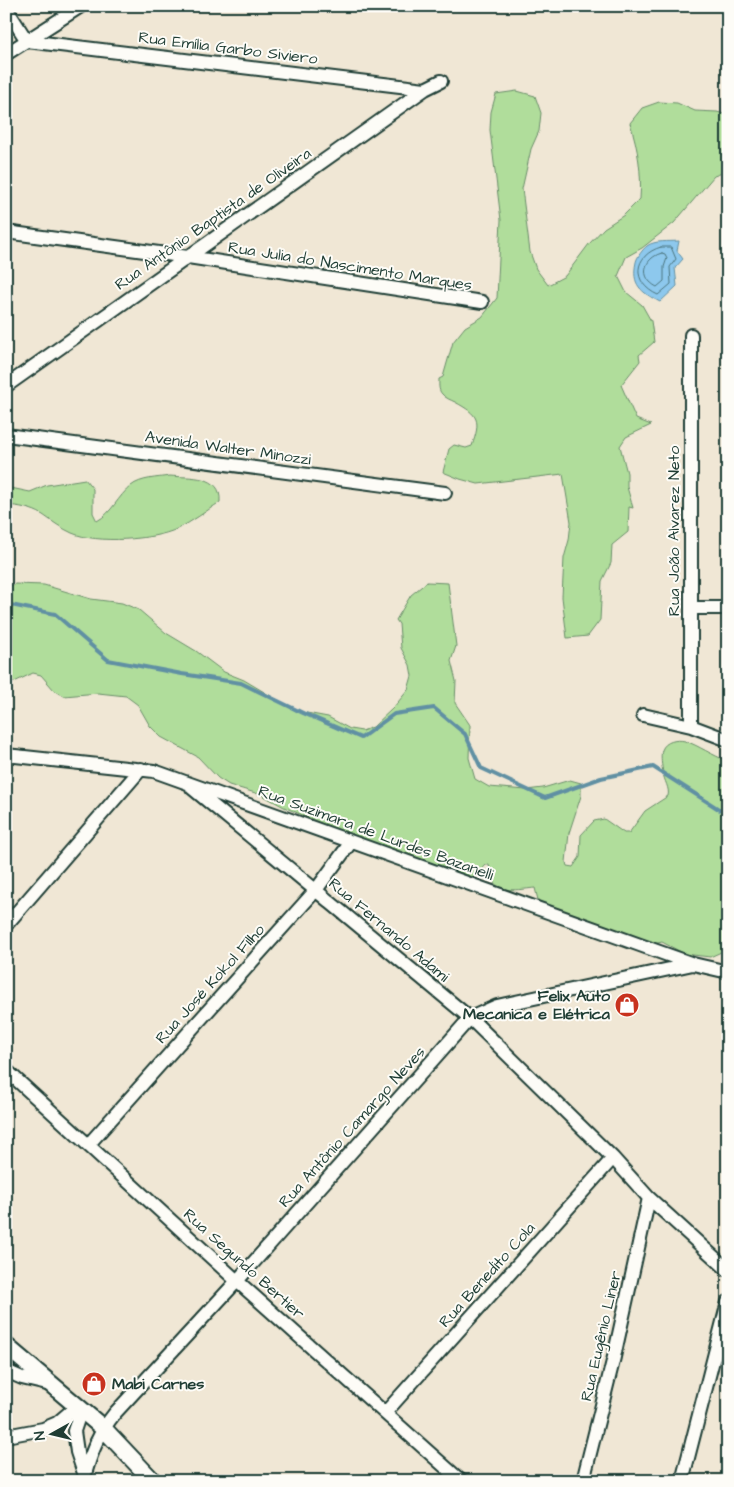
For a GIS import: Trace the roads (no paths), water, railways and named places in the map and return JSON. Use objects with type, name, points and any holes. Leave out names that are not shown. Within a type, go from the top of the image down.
[{"type":"street","points":[[6,54],[81,6]]},
{"type":"street","points":[[6,8],[27,40]]},
{"type":"street","name":"Rua Emília Garbo Siviero","points":[[27,40],[425,89]]},
{"type":"street","name":"Rua Antônio Baptista de Oliveira","points":[[6,386],[425,89],[441,81]]},
{"type":"street","name":"Rua Julia do Nascimento Marques","points":[[6,232],[482,302]]},
{"type":"street","name":"Rua João Alvarez Neto","points":[[691,335],[691,726]]},
{"type":"street","name":"Avenida Walter Minozzi","points":[[6,435],[445,493]]},
{"type":"street","points":[[690,608],[728,608]]},
{"type":"street","points":[[643,715],[691,726],[728,740]]},
{"type":"street","name":"Rua Suzimara de Lurdes Bazanelli","points":[[6,755],[154,771],[693,964],[728,972]]},
{"type":"street","points":[[6,925],[141,769]]},
{"type":"street","name":"Rua Fernando Adami","points":[[184,782],[470,1018],[613,1158],[649,1198],[728,1270]]},
{"type":"street","name":"Rua José Kokol Filho","points":[[89,1144],[316,890],[351,842]]},
{"type":"street","name":"Rua Antônio Camargo Neves","points":[[86,1477],[93,1449],[103,1428],[237,1281],[470,1018],[497,1006],[693,964]]},
{"type":"street","name":"Rua Segundo Bertier","points":[[6,1070],[237,1281],[461,1481]]},
{"type":"street","name":"Rua Benedito Cola","points":[[385,1413],[613,1158]]},
{"type":"street","name":"Rua Eugênio Liner","points":[[583,1481],[614,1357],[649,1198]]},
{"type":"street","points":[[682,1481],[728,1302]]},
{"type":"street","points":[[6,1346],[103,1428],[153,1481]]},
{"type":"street","points":[[6,1371],[22,1378],[52,1385]]},
{"type":"street","points":[[6,1436],[43,1429],[57,1423],[79,1408]]},
{"type":"street","points":[[79,1408],[74,1431],[77,1452],[86,1477]]},
{"type":"water","points":[[679,241],[677,251],[683,259],[675,268],[677,286],[660,302],[643,291],[636,282],[635,270],[637,260],[644,249],[650,244]]},
{"type":"waterway","points":[[6,604],[55,614],[108,660],[241,683],[361,738],[394,714],[434,708],[465,734],[481,768],[545,798],[601,778],[653,767],[728,815]]},
{"type":"place","name":"Felix Auto Mecanica e Elétrica","points":[[627,1005]]},
{"type":"place","name":"Mabi Carnes","points":[[94,1384]]}]
